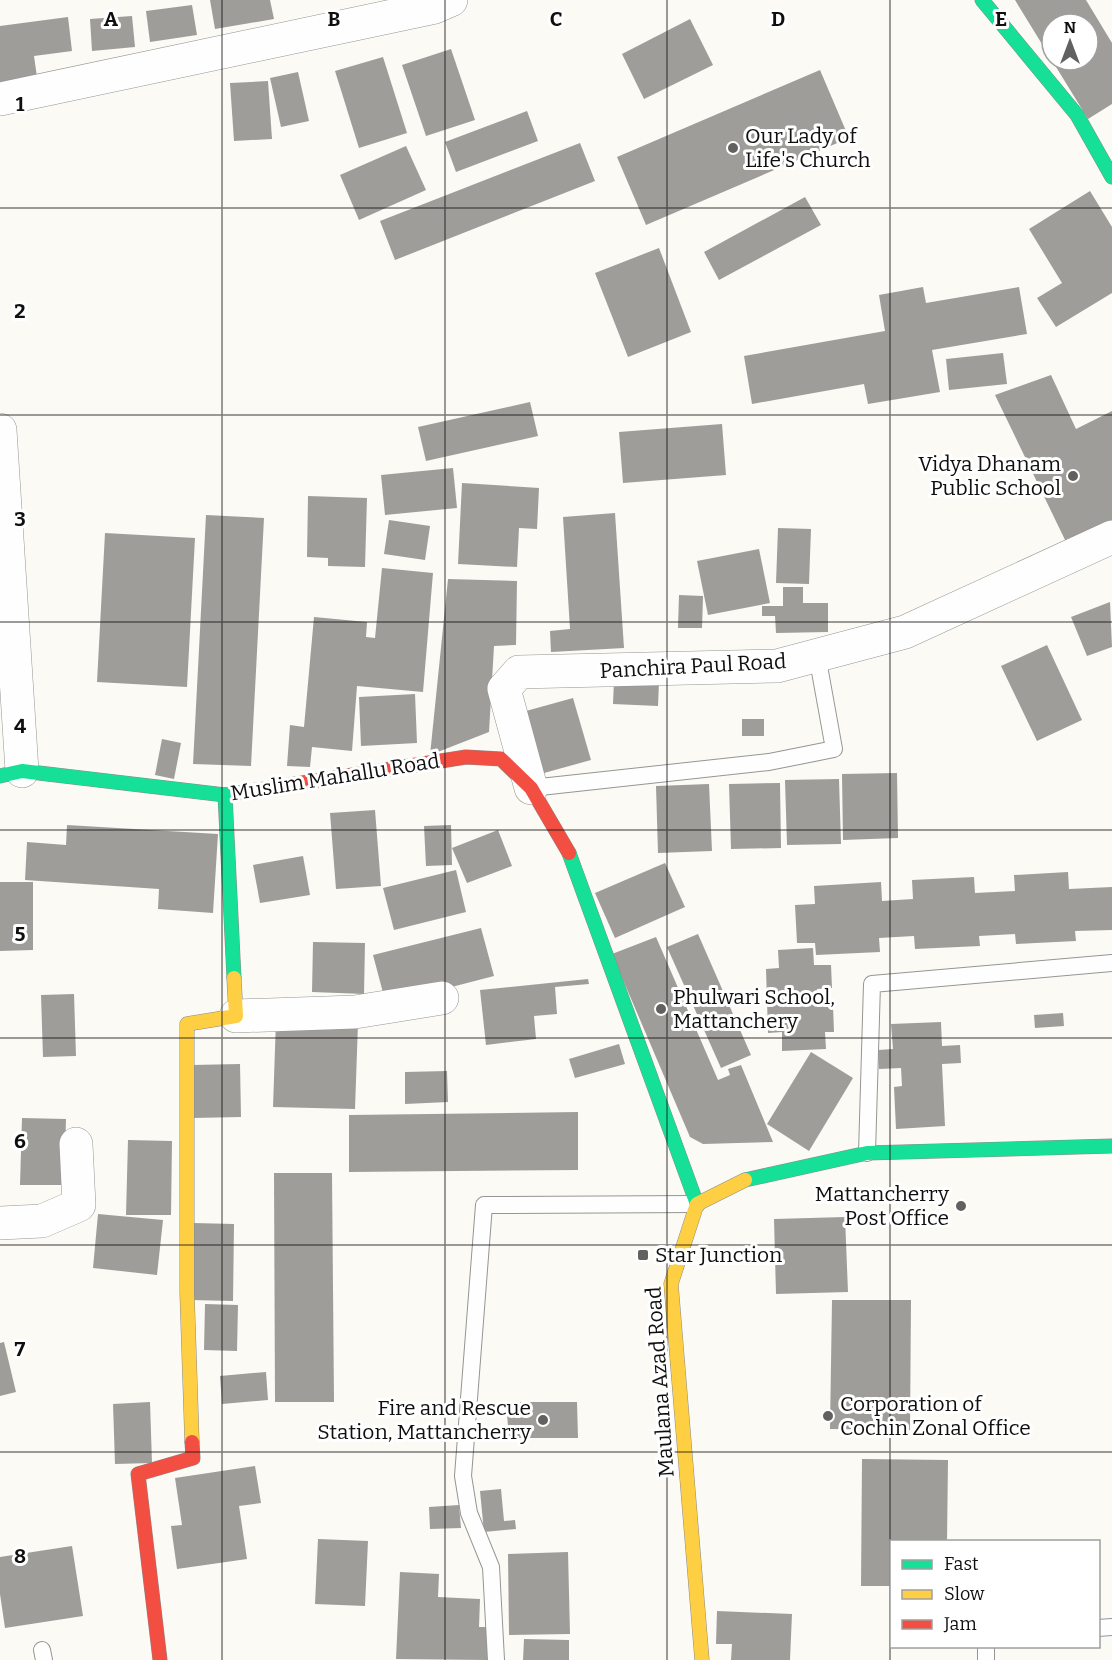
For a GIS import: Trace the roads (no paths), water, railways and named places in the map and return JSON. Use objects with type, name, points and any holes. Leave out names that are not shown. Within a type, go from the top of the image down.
[{"type":"street","points":[[0,99],[435,7],[451,0]]},
{"type":"street","points":[[982,0],[1077,115],[1112,177]]},
{"type":"street","name":"Muslim Mahallu Road","points":[[0,430],[11,774],[225,795],[466,757],[501,759],[531,788],[569,853],[697,1204]]},
{"type":"street","name":"Panchira Paul Road","points":[[531,788],[504,689],[519,672],[777,666],[905,632],[1112,537]]},
{"type":"street","points":[[225,795],[236,1016]]},
{"type":"street","points":[[160,1660],[138,1474],[193,1458],[187,1292],[187,1024],[236,1016],[355,1012],[442,998]]},
{"type":"street","points":[[0,1223],[42,1221],[79,1205],[76,1144]]},
{"type":"street","points":[[697,1204],[748,1178],[867,1153],[1112,1146]]},
{"type":"street","name":"Maulana Azad Road","points":[[697,1204],[671,1284],[702,1660]]},
{"type":"lane","points":[[531,788],[769,762],[834,749],[817,655]]},
{"type":"lane","points":[[867,1153],[872,984],[1112,963]]},
{"type":"lane","points":[[495,1660],[491,1567],[469,1512],[463,1476],[483,1205],[697,1204]]},
{"type":"place","name":"Our Lady of Life's Church","points":[[733,148]]},
{"type":"place","name":"Vidya Dhanam Public School","points":[[1073,476]]},
{"type":"place","name":"Phulwari School, Mattanchery","points":[[661,1009]]},
{"type":"place","name":"Mattancherry Post Office","points":[[961,1206]]},
{"type":"place","name":"Star Junction","points":[[643,1255]]},
{"type":"place","name":"Corporation of Cochin Zonal Office","points":[[828,1416]]},
{"type":"place","name":"Fire and Rescue Station, Mattancherry","points":[[543,1420]]}]
